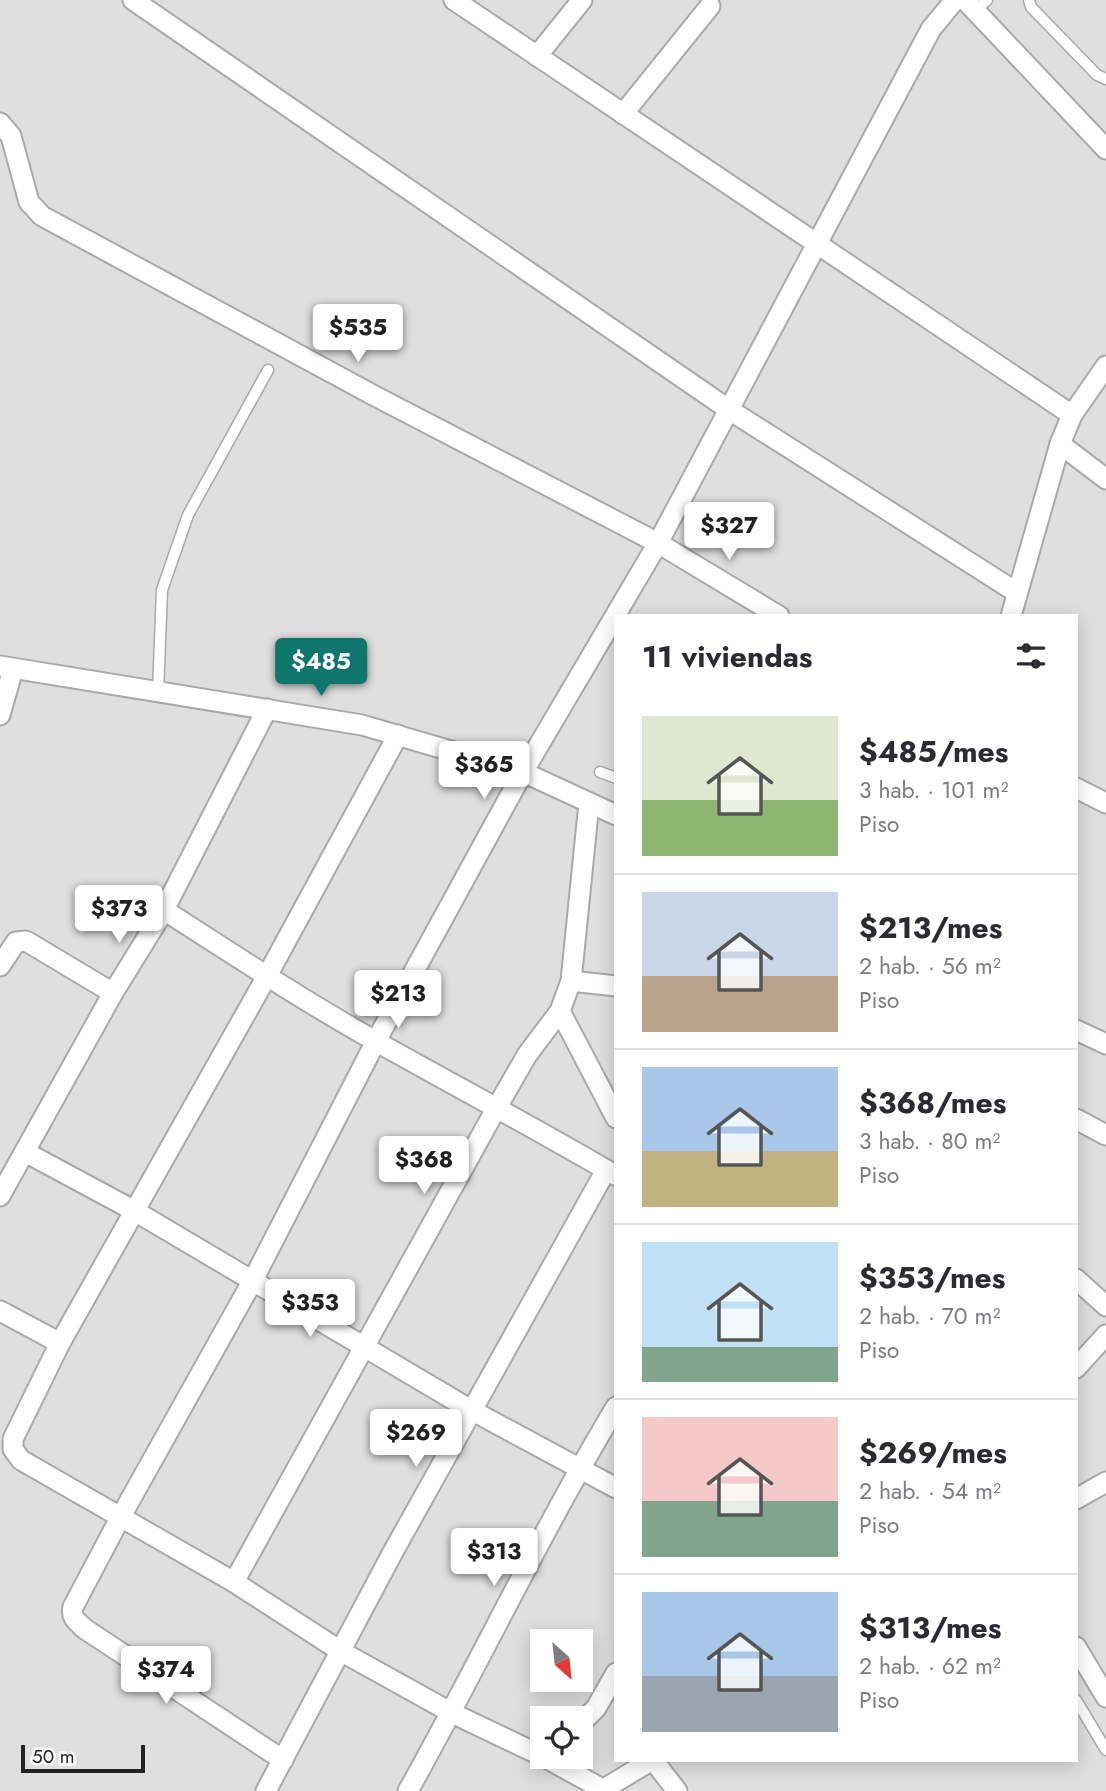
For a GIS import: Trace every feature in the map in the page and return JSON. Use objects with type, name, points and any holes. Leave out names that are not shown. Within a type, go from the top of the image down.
[{"type":"street","points":[[133,0],[728,409],[1016,592]]},
{"type":"street","points":[[537,56],[582,0]]},
{"type":"street","points":[[616,614],[658,542],[931,29],[955,0]]},
{"type":"street","points":[[458,1],[1072,415]]},
{"type":"street","points":[[975,4],[1106,149]]},
{"type":"street","points":[[623,114],[710,6]]},
{"type":"street","points":[[0,123],[11,136],[29,202],[42,216],[373,395],[658,542],[776,614]]},
{"type":"street","points":[[1011,614],[1060,444],[1072,415],[1106,366]]},
{"type":"street","points":[[1060,444],[1106,479]]},
{"type":"street","points":[[283,1760],[85,1629],[74,1619],[72,1613],[120,1518],[252,1282],[376,1041],[523,772],[614,617]]},
{"type":"street","points":[[0,715],[7,668],[267,709],[362,725],[523,772],[614,814]]},
{"type":"street","points":[[0,1196],[113,993],[164,909],[267,709]]},
{"type":"street","points":[[398,736],[267,976],[60,1343],[13,1439],[13,1450],[21,1460],[234,1582],[342,1652],[452,1713],[530,1750]]},
{"type":"street","points":[[1078,789],[1106,803]]},
{"type":"street","points":[[234,1582],[497,1107],[527,1055],[560,1011],[571,981],[589,803]]},
{"type":"street","points":[[164,909],[267,976],[376,1041],[611,1173],[471,1410],[267,1791]]},
{"type":"street","points":[[0,966],[16,942],[26,941],[113,993]]},
{"type":"street","points":[[571,981],[614,986]]},
{"type":"street","points":[[560,1011],[614,1114]]},
{"type":"street","points":[[1078,1031],[1106,1044]]},
{"type":"street","points":[[1078,1120],[1106,1135]]},
{"type":"street","points":[[24,1152],[133,1210],[471,1410],[614,1487]]},
{"type":"street","points":[[1078,1281],[1105,1304]]},
{"type":"street","points":[[0,1311],[60,1343]]},
{"type":"street","points":[[1078,1366],[1106,1335]]},
{"type":"street","points":[[408,1791],[452,1713],[580,1467],[614,1410]]},
{"type":"street","points":[[1078,1498],[1106,1482]]},
{"type":"street","points":[[1078,1650],[1106,1697]]},
{"type":"street","points":[[593,1710],[614,1676]]},
{"type":"street","points":[[567,1769],[605,1790],[650,1762]]},
{"type":"street","points":[[655,1762],[677,1791]]},
{"type":"lane","points":[[1029,0],[1031,7],[1097,75],[1106,79]]},
{"type":"lane","points":[[158,692],[162,590],[188,515],[268,370]]},
{"type":"lane","points":[[600,772],[614,777]]},
{"type":"lane","points":[[1078,1703],[1106,1751]]},
{"type":"shaded area","points":[[0,0],[1106,0],[1106,1791],[0,1791]]}]
